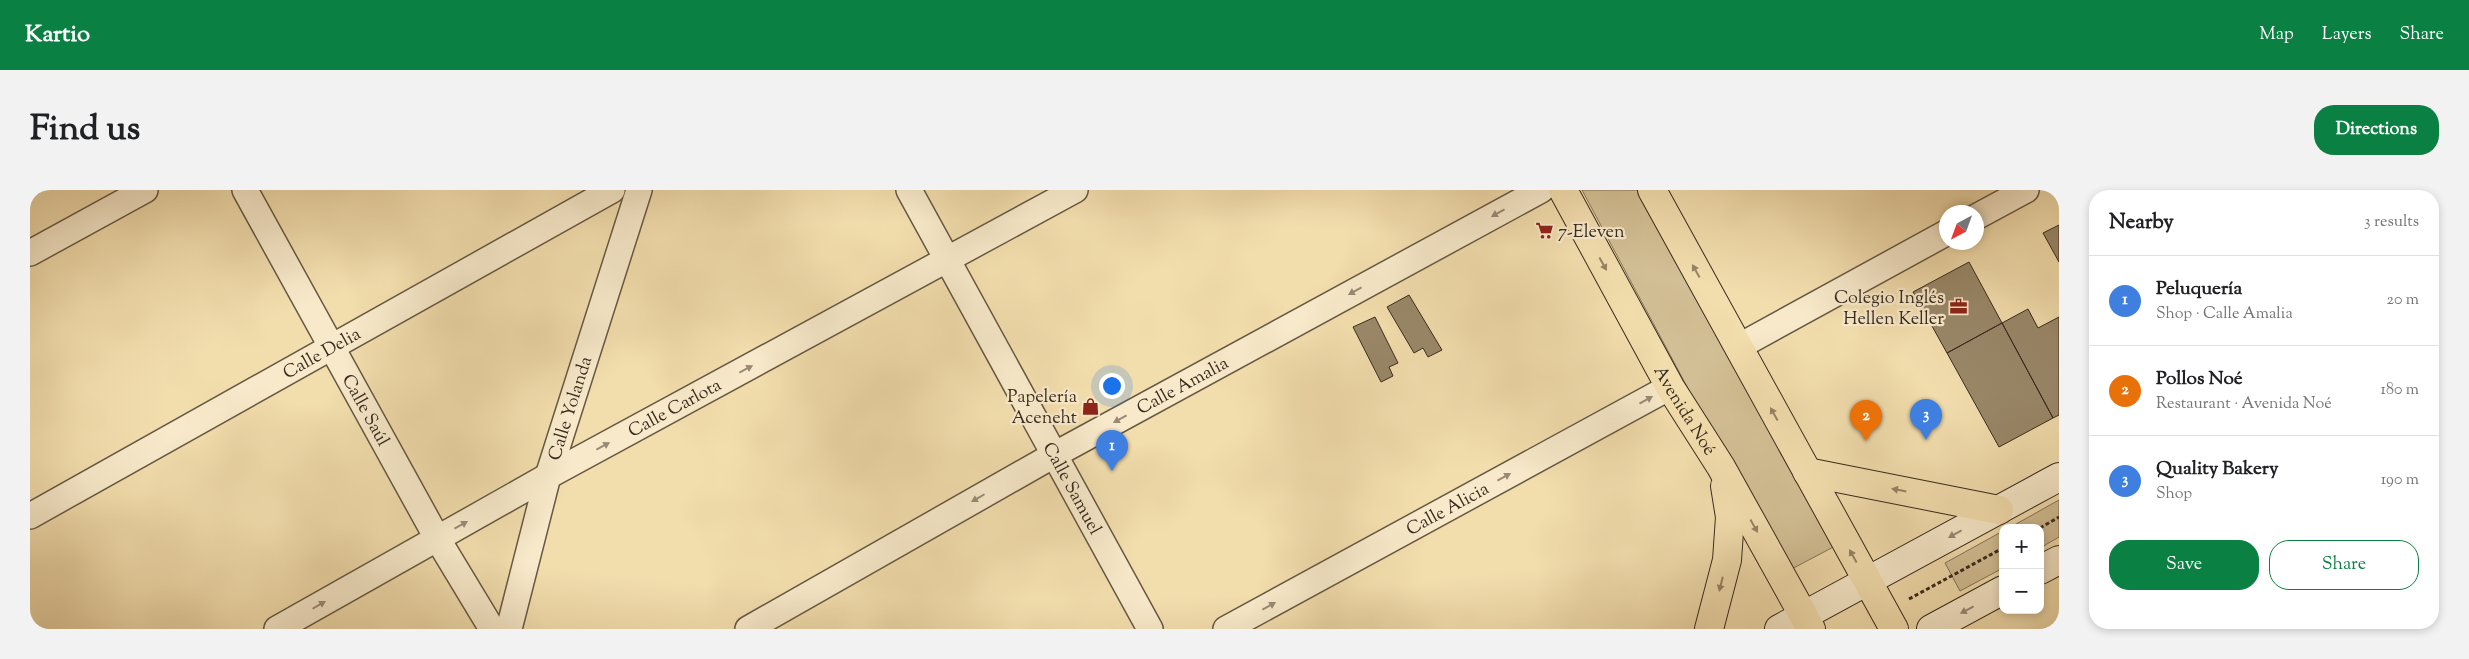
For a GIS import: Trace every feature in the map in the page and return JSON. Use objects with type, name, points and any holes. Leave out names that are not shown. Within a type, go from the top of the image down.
[{"type":"main road","name":"Avenida Noé","points":[[1563,190],[1670,387],[1721,467],[1807,622]]},
{"type":"main road","points":[[1652,190],[1894,629]]},
{"type":"main road","points":[[1709,629],[1727,560],[1730,517],[1721,467]]},
{"type":"main road","points":[[1807,472],[1999,510]]},
{"type":"main road","points":[[1779,629],[1807,622],[1868,582],[2059,477]]},
{"type":"main road","points":[[2042,569],[2059,560]]},
{"type":"main road","points":[[1931,629],[1999,592]]},
{"type":"street","points":[[30,253],[145,190]]},
{"type":"street","name":"Calle Saúl","points":[[245,190],[438,538],[492,629]]},
{"type":"street","name":"Calle Delia","points":[[30,516],[612,190]]},
{"type":"street","name":"Calle Yolanda","points":[[509,629],[548,476],[639,190]]},
{"type":"street","name":"Calle Samuel","points":[[909,190],[1150,629]]},
{"type":"street","name":"Calle Carlota","points":[[277,629],[548,476],[1075,190]]},
{"type":"street","name":"Calle Amalia","points":[[748,629],[1054,455],[1541,190]]},
{"type":"street","points":[[1984,213],[2026,190]]},
{"type":"street","points":[[1738,347],[1939,237]]},
{"type":"street","name":"Calle Alicia","points":[[1226,629],[1670,387]]},
{"type":"path","points":[[2044,526],[2059,518]]},
{"type":"path","points":[[1905,601],[1999,550]]},
{"type":"shaded area","points":[[1582,190],[1653,190],[1841,543],[1786,572]]},
{"type":"shaded area","points":[[2059,500],[2059,537],[2044,546],[2044,524],[2016,524]]},
{"type":"shaded area","points":[[1999,533],[1999,570],[1960,591],[1945,563]]},
{"type":"building","points":[[2059,225],[2059,262],[2043,233]]},
{"type":"building","name":"Colegio Inglés Hellen Keller","points":[[1969,262],[2002,323],[1947,353],[1913,292]]},
{"type":"building","points":[[1409,295],[1442,350],[1428,357],[1423,348],[1414,353],[1387,307]]},
{"type":"building","points":[[2028,309],[2038,328],[2059,317],[2059,415],[2053,418],[2002,323]]},
{"type":"building","points":[[1375,317],[1398,363],[1389,367],[1393,376],[1381,382],[1353,327]]},
{"type":"building","points":[[2002,323],[2053,418],[1999,447],[1947,353]]},
{"type":"place","name":"7-Eleven","points":[[1544,231]]},
{"type":"place","name":"Colegio Inglés Hellen Keller","points":[[1958,307]]},
{"type":"place","name":"Papelería Aceneht","points":[[1091,406]]},
{"type":"place","name":"Quality Bakery","points":[[1926,440]]},
{"type":"place","name":"Pollos Noé","points":[[1866,441]]},
{"type":"place","name":"Peluquería","points":[[1112,471]]}]
